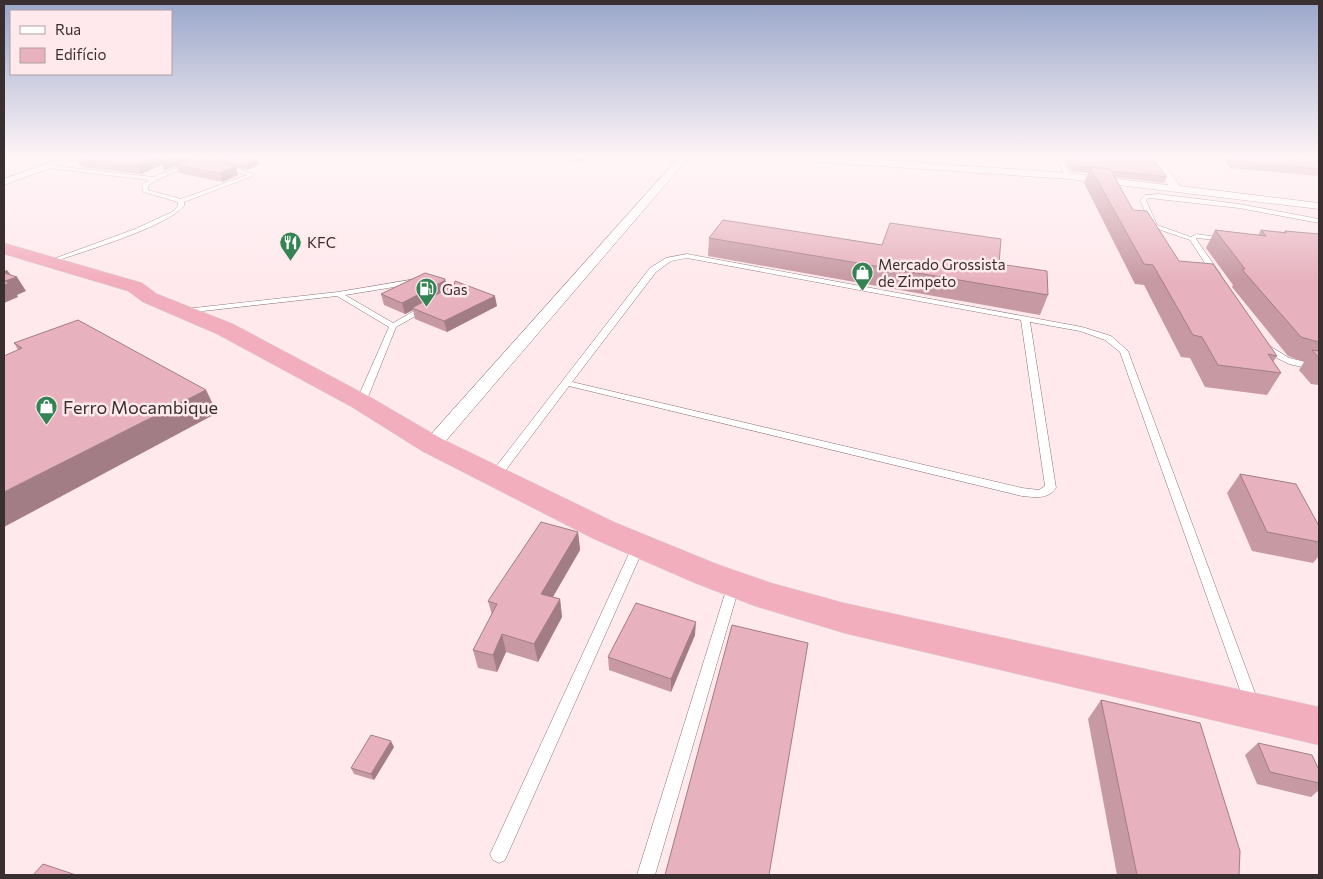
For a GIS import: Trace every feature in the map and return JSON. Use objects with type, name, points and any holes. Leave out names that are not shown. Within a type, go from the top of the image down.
[{"type":"highway","points":[[4,248],[142,293],[225,328],[361,402],[432,445],[605,531],[767,596],[844,618],[1319,726]]},
{"type":"street","points":[[432,445],[650,197]]},
{"type":"street","points":[[1239,197],[1319,206]]},
{"type":"lane","points":[[165,197],[181,201],[192,197]]},
{"type":"lane","points":[[1146,197],[1143,200],[1154,226],[1192,238],[1196,236],[1234,240]]},
{"type":"lane","points":[[1169,197],[1237,204],[1319,221]]},
{"type":"lane","points":[[48,262],[137,230],[174,213],[181,206],[181,201]]},
{"type":"lane","points":[[1192,238],[1224,286]]},
{"type":"lane","points":[[495,476],[653,270],[661,261],[672,257],[688,256],[1082,329],[1108,338],[1124,351],[1255,712]]},
{"type":"lane","points":[[185,311],[338,294],[423,280]]},
{"type":"lane","points":[[338,294],[394,326]]},
{"type":"lane","points":[[361,402],[394,326],[434,303]]},
{"type":"lane","points":[[566,383],[1022,492],[1041,494],[1051,488],[1025,318]]},
{"type":"lane","points":[[1262,341],[1278,358],[1300,365],[1319,368]]},
{"type":"lane","points":[[499,854],[639,545]]},
{"type":"lane","points":[[646,875],[734,584]]},
{"type":"building","points":[[1107,197],[1126,197],[1133,210],[1147,211],[1179,261],[1213,264],[1277,356],[1268,354],[1281,373],[1218,365],[1202,337],[1193,335],[1153,265],[1144,264]]},
{"type":"building","points":[[723,220],[882,245],[890,223],[1001,239],[999,264],[1047,271],[1048,295],[709,238]]},
{"type":"building","points":[[1215,230],[1266,236],[1261,230],[1319,234],[1319,342],[1301,337],[1245,273],[1242,269],[1245,269]]},
{"type":"building","points":[[4,273],[17,277],[5,281],[9,283],[4,285]]},
{"type":"building","points":[[425,273],[445,279],[402,303],[381,294]]},
{"type":"building","points":[[455,281],[495,296],[444,321],[412,308],[454,285]]},
{"type":"building","points":[[78,320],[206,390],[4,492],[4,356],[22,348],[14,343]]},
{"type":"building","points":[[1312,350],[1319,351],[1319,358]]},
{"type":"building","points":[[1240,474],[1296,484],[1319,526],[1319,542],[1267,532]]},
{"type":"building","points":[[541,522],[578,532],[541,594],[560,599],[534,644],[502,634],[493,655],[473,650],[497,604],[488,601]]},
{"type":"building","points":[[636,603],[696,622],[671,679],[608,657]]},
{"type":"building","points":[[732,625],[808,643],[769,875],[665,875]]},
{"type":"building","points":[[1101,700],[1200,723],[1240,851],[1239,875],[1137,875]]},
{"type":"building","points":[[371,735],[391,741],[371,774],[351,768]]},
{"type":"building","points":[[1258,743],[1312,755],[1319,770],[1319,783],[1270,772]]},
{"type":"building","points":[[43,864],[76,875],[33,875]]},
{"type":"place","name":"KFC","points":[[291,261]]},
{"type":"place","name":"Mercado Grossista de Zimpeto","points":[[862,292]]},
{"type":"place","name":"Gas","points":[[426,308]]},
{"type":"place","name":"Ferro Mocambique","points":[[47,426]]}]
